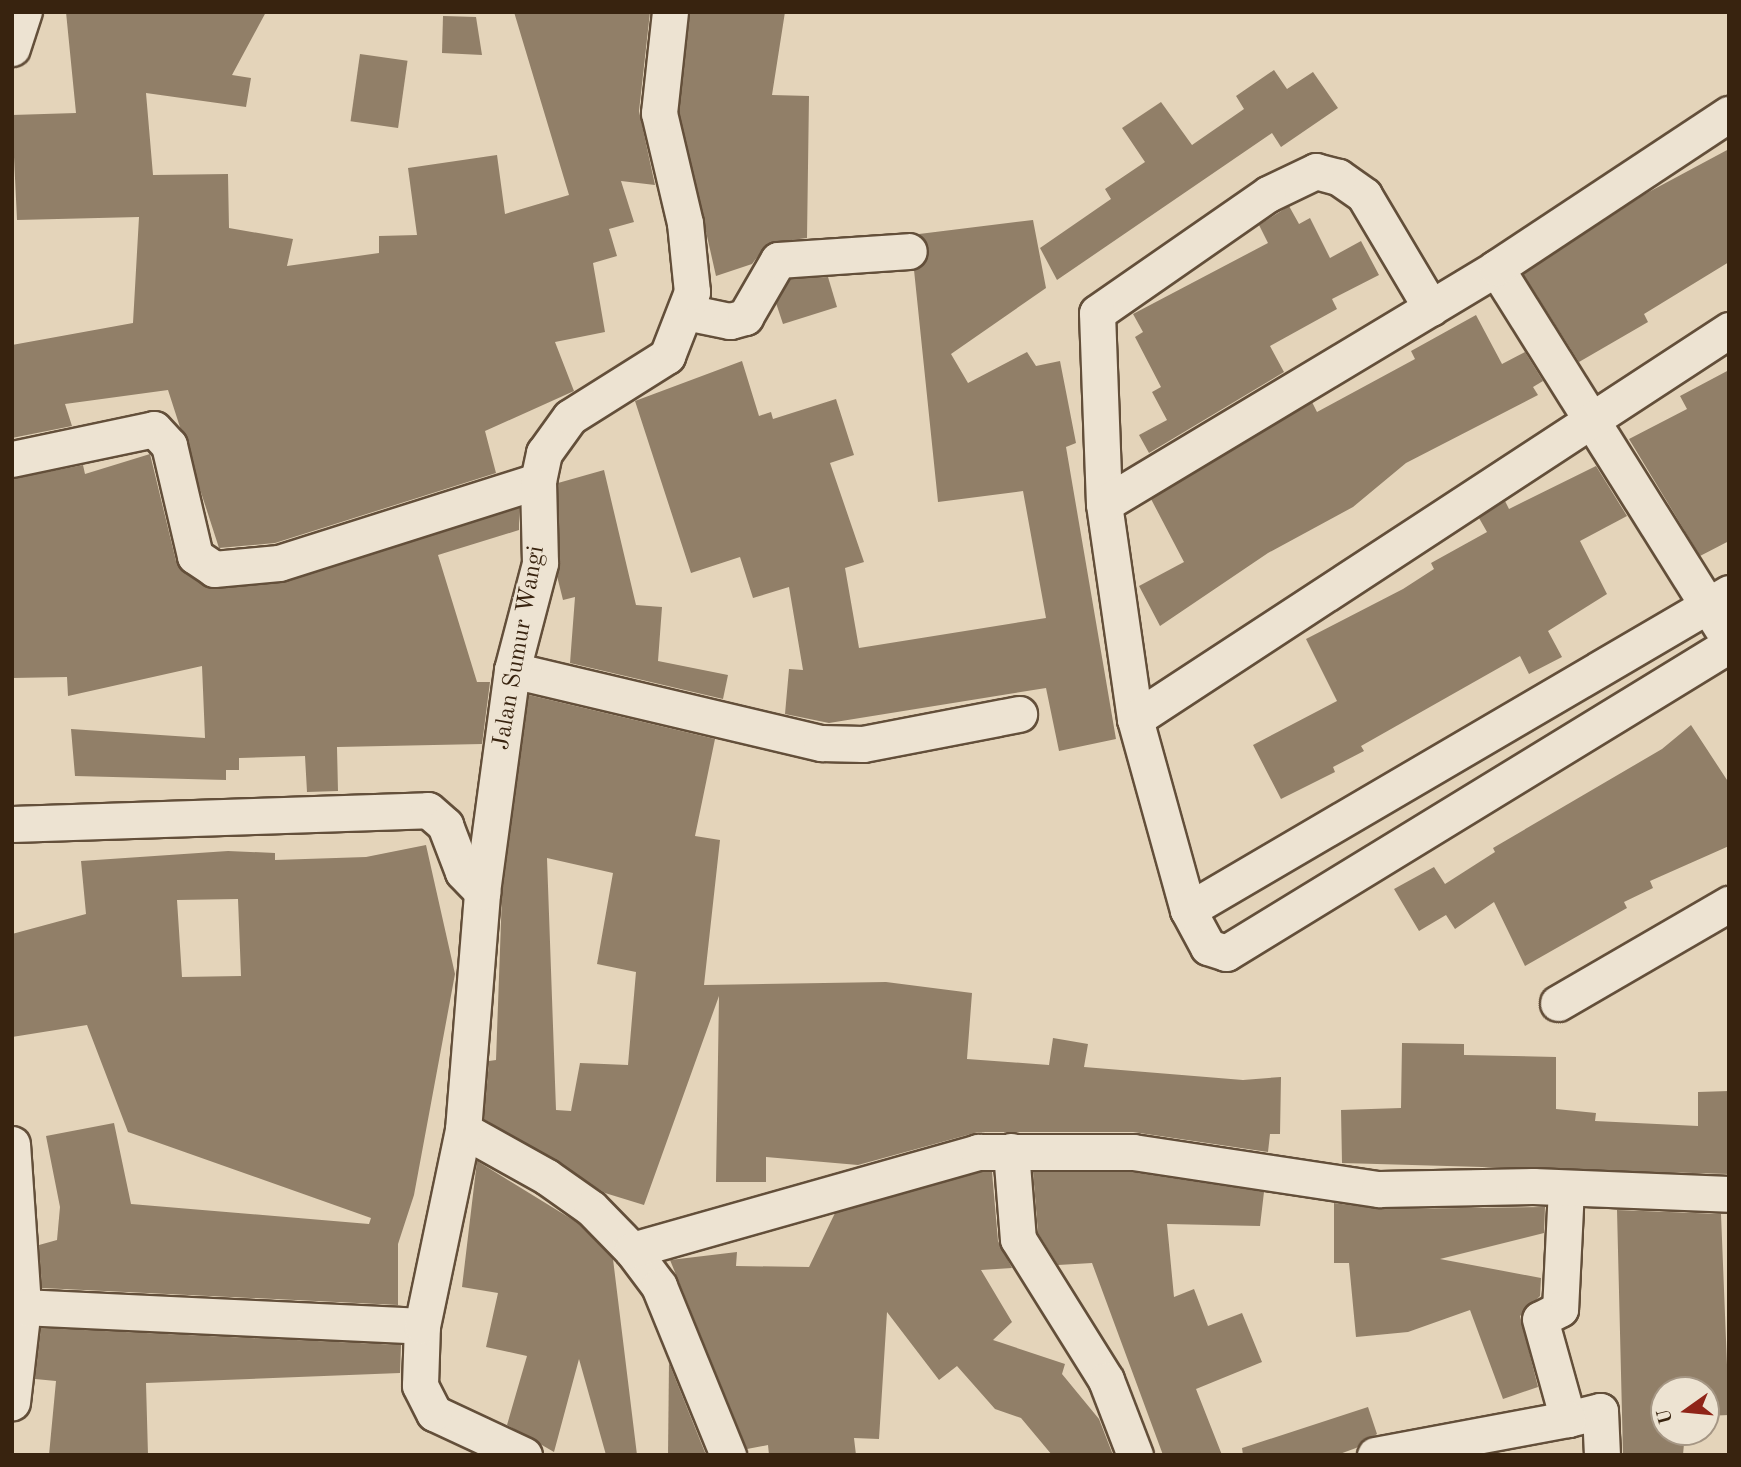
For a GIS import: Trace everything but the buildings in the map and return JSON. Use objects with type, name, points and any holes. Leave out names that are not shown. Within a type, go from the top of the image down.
[{"type":"street","points":[[12,48],[24,12]]},
{"type":"street","name":"Jalan Sumur Wangi","points":[[524,1455],[434,1413],[420,1385],[422,1326],[463,1130],[482,892],[512,670],[540,562],[538,481],[556,431],[667,356],[692,292],[685,223],[659,113],[670,12]]},
{"type":"street","points":[[1104,504],[1496,268],[1729,114]]},
{"type":"street","points":[[1431,308],[1364,195],[1338,177],[1317,172],[1268,194],[1097,313],[1104,504],[1135,719],[1188,910],[1208,947],[1226,953],[1729,645]]},
{"type":"street","points":[[686,312],[730,321],[745,317],[769,267],[786,258],[909,251]]},
{"type":"street","points":[[1496,268],[1590,421],[1718,600],[1729,639]]},
{"type":"street","points":[[1135,719],[1729,330]]},
{"type":"street","points":[[12,458],[154,429],[169,445],[195,556],[214,569],[279,563],[538,481]]},
{"type":"street","points":[[1188,910],[1718,600]]},
{"type":"street","points":[[512,670],[821,743],[863,744],[1019,714]]},
{"type":"street","points":[[12,824],[428,810],[445,825],[463,872],[482,892]]},
{"type":"street","points":[[1558,1003],[1729,904]]},
{"type":"street","points":[[463,1130],[547,1177],[591,1208],[632,1250],[659,1286],[728,1455]]},
{"type":"street","points":[[632,1250],[911,1169],[1011,1151],[1133,1152],[1379,1189],[1566,1188],[1729,1194]]},
{"type":"street","points":[[1011,1151],[1018,1239],[1106,1380],[1135,1455]]},
{"type":"street","points":[[12,1402],[23,1307],[13,1158]]},
{"type":"street","points":[[1566,1188],[1560,1309],[1540,1319],[1568,1419]]},
{"type":"street","points":[[23,1307],[422,1326]]},
{"type":"street","points":[[1375,1455],[1600,1411],[1602,1455]]}]
